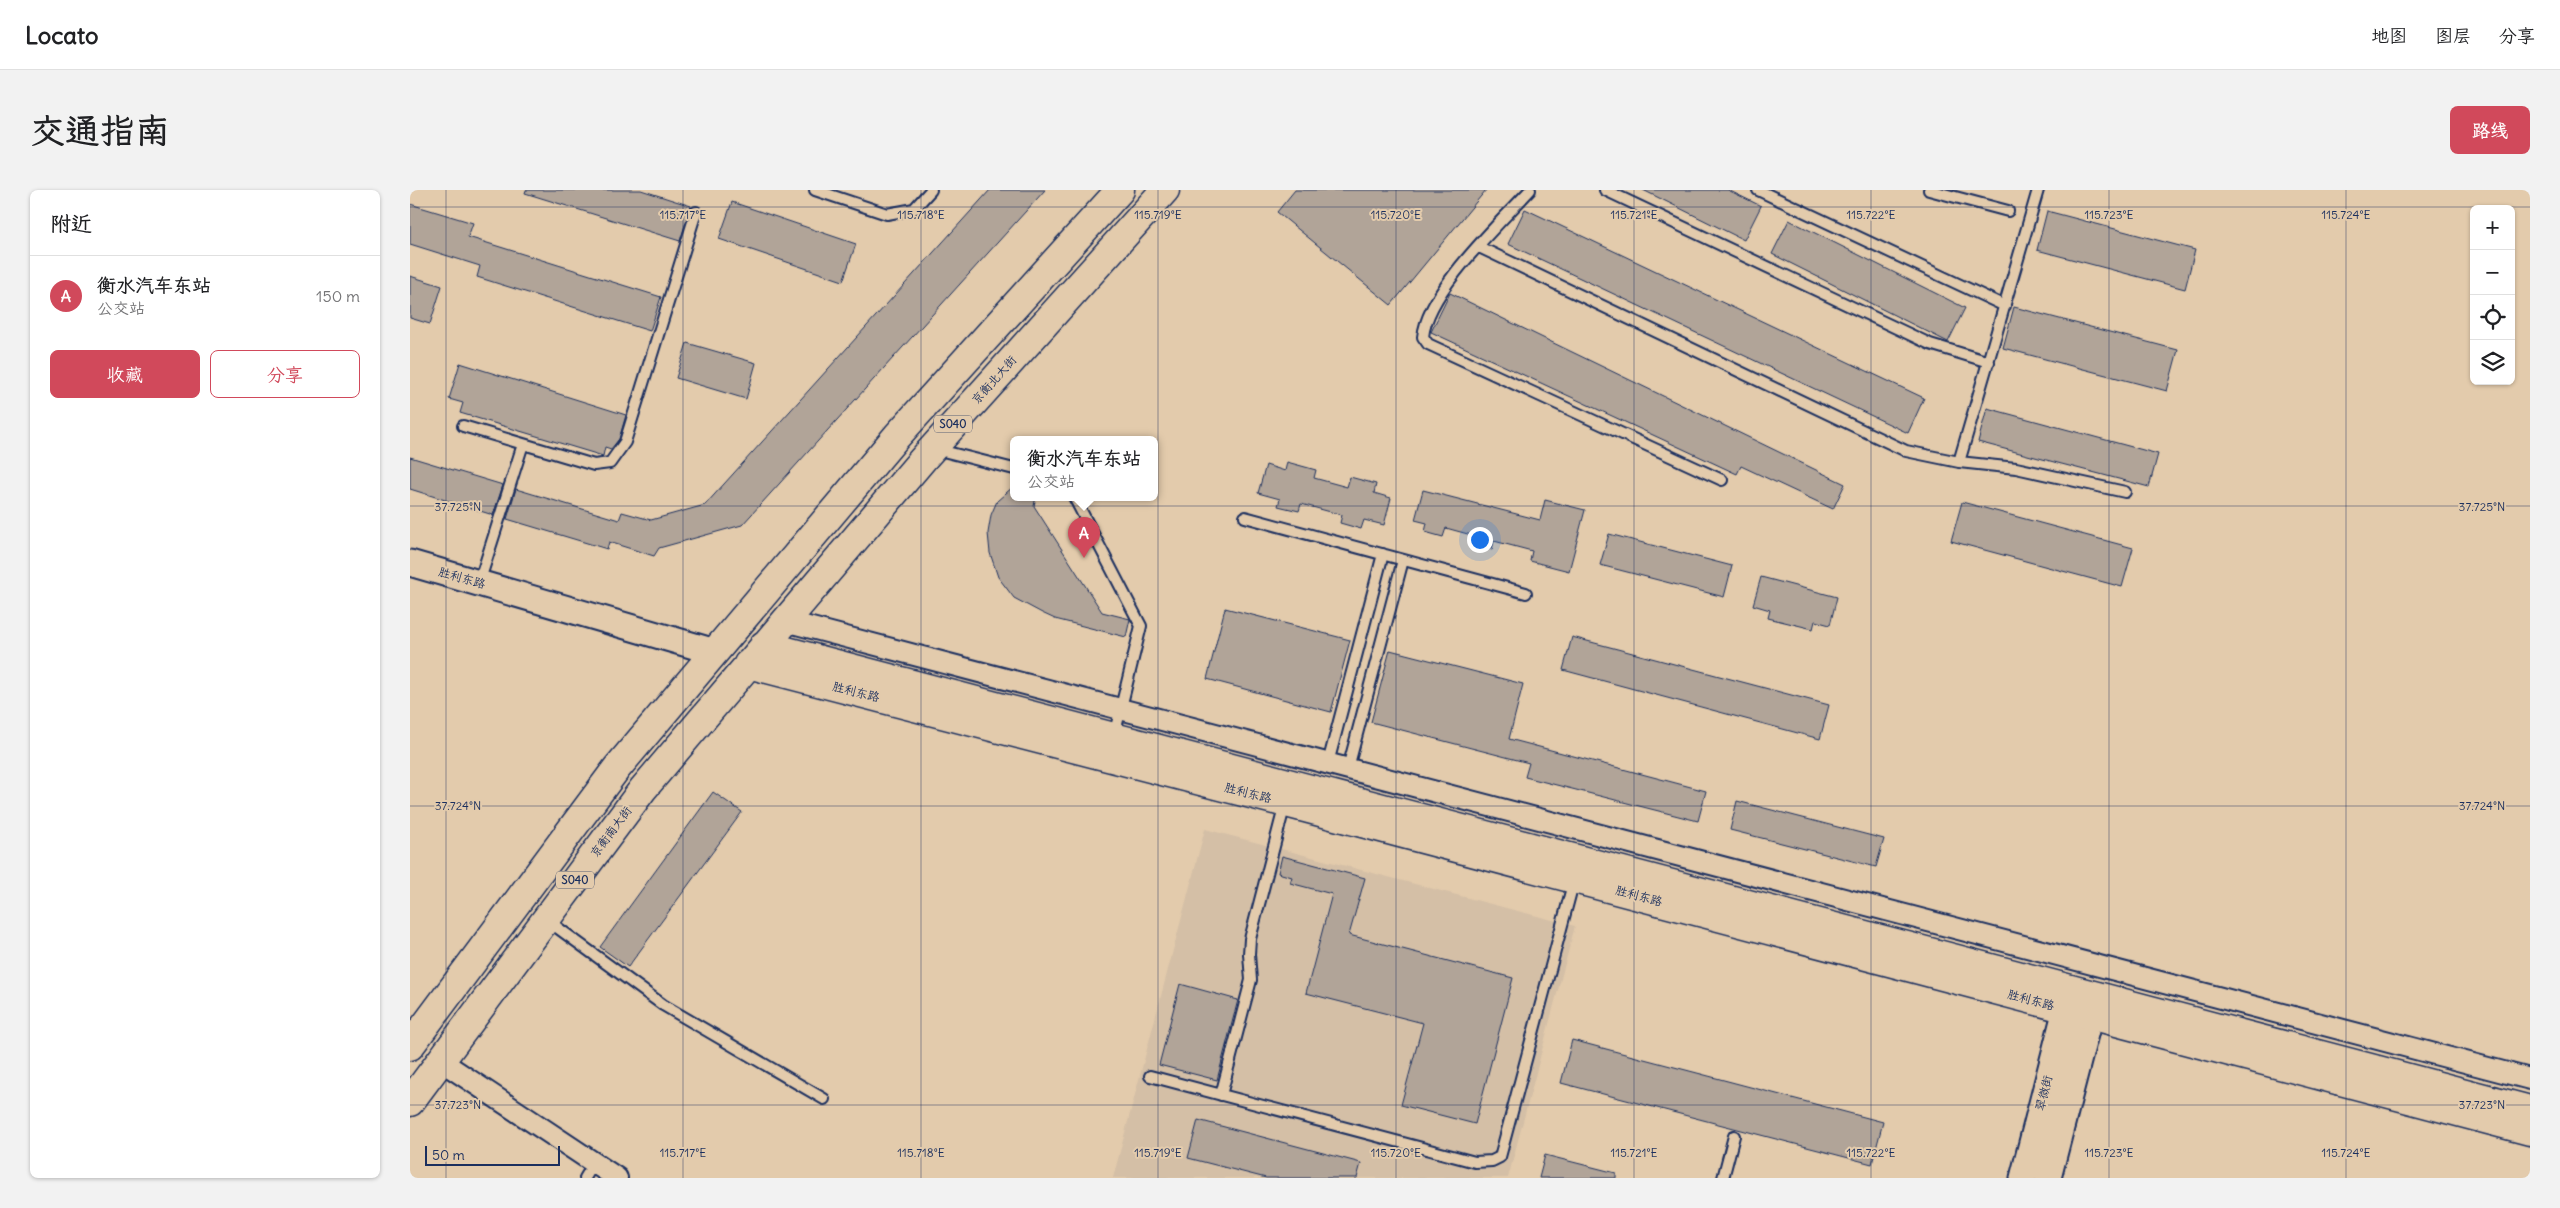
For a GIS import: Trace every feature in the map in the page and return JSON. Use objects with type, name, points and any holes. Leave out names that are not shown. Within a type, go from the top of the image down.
[{"type":"main road","name":"S040","points":[[410,1046],[617,768],[897,436],[1120,190]]},
{"type":"main road","name":"京衡北大街","points":[[756,655],[932,448],[1165,190]]},
{"type":"main road","name":"胜利东路","points":[[756,655],[1113,737],[2530,1110]]},
{"type":"main road","name":"胜利东路","points":[[756,655],[1286,803],[2530,1131]]},
{"type":"main road","name":"京衡南大街","points":[[410,1102],[643,788],[756,655]]},
{"type":"street","name":"胜利东路","points":[[410,563],[715,652]]},
{"type":"street","points":[[785,621],[2530,1079]]},
{"type":"street","name":"翠微街","points":[[2022,1178],[2078,1012]]},
{"type":"street","name":"翠微街","points":[[2048,1178],[2078,1012]]},
{"type":"street","points":[[440,1061],[590,1170],[616,1178]]},
{"type":"lane","points":[[815,190],[888,214],[914,208],[931,190]]},
{"type":"lane","points":[[1530,190],[1445,285],[1424,327],[1423,336],[1428,344],[1722,480]]},
{"type":"lane","points":[[1605,190],[1930,344],[1989,362]]},
{"type":"lane","points":[[1758,190],[2005,306]]},
{"type":"lane","points":[[1929,190],[2008,211]]},
{"type":"lane","points":[[1960,462],[2038,190]]},
{"type":"lane","points":[[463,426],[594,465],[610,463],[625,442],[696,212]]},
{"type":"lane","points":[[1479,247],[1906,451],[1960,462],[2016,468],[2125,492]]},
{"type":"lane","points":[[479,583],[523,444]]},
{"type":"lane","points":[[932,448],[1010,468]]},
{"type":"lane","points":[[1076,501],[1141,626],[1113,737]]},
{"type":"lane","points":[[1245,517],[1526,593]]},
{"type":"lane","points":[[1328,763],[1383,554]]},
{"type":"lane","points":[[1348,768],[1403,560]]},
{"type":"lane","points":[[1221,1094],[1252,980],[1249,954],[1250,939],[1286,803]]},
{"type":"lane","points":[[1150,1076],[1475,1162],[1492,1161],[1500,1157],[1574,879]]},
{"type":"lane","points":[[546,919],[663,1005],[824,1099]]},
{"type":"lane","points":[[1723,1178],[1734,1136]]},
{"type":"shaded area","points":[[1205,829],[1575,926],[1508,1178],[1113,1178]]},
{"type":"building","points":[[526,190],[641,190],[691,206],[680,241],[525,193]]},
{"type":"building","points":[[990,190],[1045,190],[742,525],[659,548],[654,556],[609,542],[607,549],[507,519],[516,489],[619,520],[622,512],[651,520],[705,505]]},
{"type":"building","points":[[1295,190],[1486,190],[1391,305],[1277,212]]},
{"type":"building","points":[[1643,190],[1728,190],[1761,206],[1744,240]]},
{"type":"building","points":[[732,202],[856,244],[843,281],[719,239]]},
{"type":"building","points":[[410,204],[473,223],[468,237],[661,297],[650,331],[477,277],[480,266],[410,244]]},
{"type":"building","points":[[1525,209],[1924,398],[1908,433],[1508,244]]},
{"type":"building","points":[[2047,211],[2195,250],[2185,289],[2037,250]]},
{"type":"building","points":[[1789,220],[1965,308],[1948,342],[1772,254]]},
{"type":"building","points":[[410,276],[442,286],[430,324],[410,318]]},
{"type":"building","points":[[1450,293],[1845,484],[1833,509],[1741,466],[1737,474],[1431,332]]},
{"type":"building","points":[[2014,307],[2178,350],[2167,391],[2003,348]]},
{"type":"building","points":[[687,343],[756,363],[746,399],[676,378]]},
{"type":"building","points":[[460,363],[626,415],[619,439],[611,449],[605,447],[603,456],[460,413],[463,403],[449,399]]},
{"type":"building","points":[[1987,408],[2158,454],[2149,487],[1978,442]]},
{"type":"building","points":[[410,457],[503,485],[493,515],[410,489]]},
{"type":"building","points":[[1287,462],[1316,470],[1314,478],[1347,487],[1350,477],[1376,484],[1374,493],[1391,498],[1384,525],[1364,520],[1361,529],[1340,523],[1342,515],[1301,504],[1299,511],[1278,506],[1280,499],[1258,493],[1266,465],[1285,471]]},
{"type":"building","points":[[1010,490],[1010,501],[1035,501],[1034,506],[1102,612],[1130,619],[1126,637],[1055,619],[1014,598],[998,577],[990,553],[988,533],[991,515],[997,501]]},
{"type":"building","points":[[1423,490],[1540,520],[1545,500],[1585,510],[1569,571],[1530,561],[1532,551],[1494,541],[1492,550],[1472,545],[1475,536],[1446,528],[1443,537],[1425,532],[1427,523],[1415,520]]},
{"type":"building","points":[[1962,502],[2133,548],[2122,587],[1951,541]]},
{"type":"building","points":[[1609,534],[1732,566],[1724,597],[1600,565]]},
{"type":"building","points":[[1761,577],[1837,597],[1830,625],[1815,621],[1813,629],[1768,618],[1770,610],[1753,605]]},
{"type":"building","points":[[1225,608],[1350,640],[1331,712],[1207,679]]},
{"type":"building","points":[[1572,637],[1829,705],[1820,739],[1563,670]]},
{"type":"building","points":[[1390,650],[1523,684],[1509,739],[1706,791],[1698,821],[1525,777],[1529,763],[1371,722]]},
{"type":"building","points":[[713,792],[742,812],[628,967],[600,947]]},
{"type":"building","points":[[1737,801],[1884,839],[1876,867],[1730,830]]},
{"type":"building","points":[[1282,856],[1365,878],[1349,935],[1513,978],[1475,1124],[1401,1105],[1423,1023],[1306,993],[1332,894],[1290,883],[1292,877],[1278,873]]},
{"type":"building","points":[[1180,984],[1238,1000],[1217,1080],[1159,1065]]},
{"type":"building","points":[[1572,1040],[1883,1122],[1872,1164],[1561,1083]]},
{"type":"building","points":[[1198,1120],[1361,1163],[1357,1178],[1266,1178],[1188,1158]]},
{"type":"building","points":[[1545,1155],[1616,1173],[1616,1178],[1539,1178]]},
{"type":"place","name":"衡水汽车东站","points":[[1084,558]]}]
